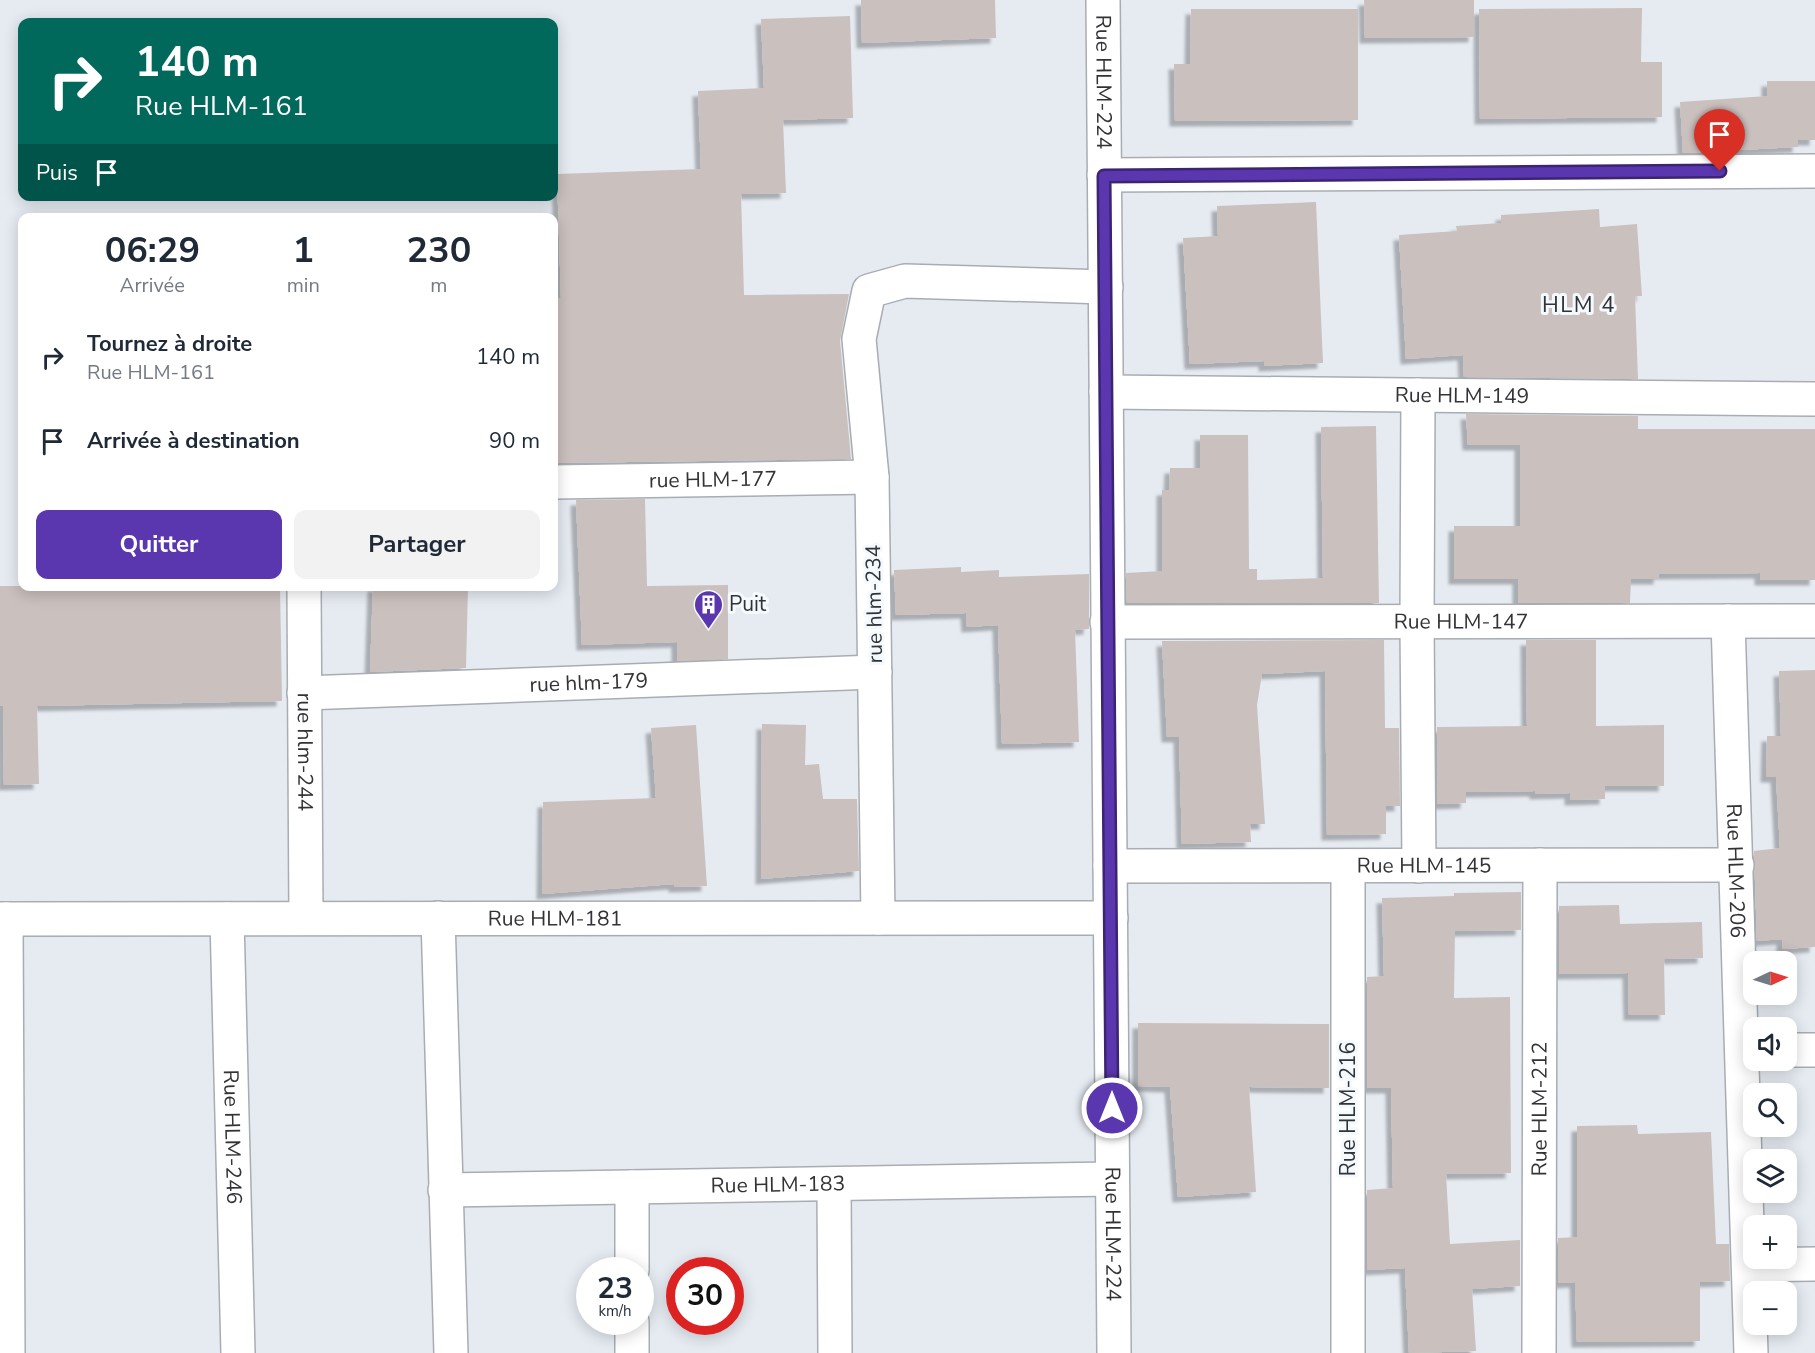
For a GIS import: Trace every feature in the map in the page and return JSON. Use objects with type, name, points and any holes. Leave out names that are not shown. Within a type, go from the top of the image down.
[{"type":"street","name":"Rue HLM-224","points":[[1103,0],[1114,1353]]},
{"type":"street","points":[[1104,176],[1815,171]]},
{"type":"street","name":"rue hlm-234","points":[[878,918],[872,477],[859,339],[869,291],[905,281],[1106,287]]},
{"type":"street","name":"Rue HLM-149","points":[[1107,392],[1815,399]]},
{"type":"street","points":[[1418,395],[1419,866]]},
{"type":"street","name":"rue HLM-177","points":[[558,482],[872,477]]},
{"type":"street","name":"rue hlm-244","points":[[304,591],[306,918]]},
{"type":"street","name":"Rue HLM-206","points":[[1728,621],[1737,865],[1746,1017]]},
{"type":"street","name":"Rue HLM-147","points":[[1107,622],[1815,621]]},
{"type":"street","name":"rue hlm-179","points":[[304,693],[875,672]]},
{"type":"street","name":"Rue HLM-212","points":[[1539,1353],[1540,865]]},
{"type":"street","name":"Rue HLM-145","points":[[1110,866],[1737,865]]},
{"type":"street","name":"Rue HLM-216","points":[[1347,1353],[1348,866]]},
{"type":"street","points":[[438,918],[451,1353]]},
{"type":"street","name":"Rue HLM-181","points":[[3,919],[1111,918]]},
{"type":"street","points":[[3,919],[4,1204],[8,1353]]},
{"type":"street","name":"Rue HLM-246","points":[[227,919],[238,1353]]},
{"type":"street","points":[[1797,1050],[1815,1050]]},
{"type":"street","name":"Rue HLM-206","points":[[1748,1071],[1749,1215]]},
{"type":"street","name":"Rue HLM-183","points":[[445,1190],[1112,1179]]},
{"type":"street","points":[[834,1184],[836,1353]]},
{"type":"street","points":[[632,1187],[632,1257]]},
{"type":"street","points":[[1797,1264],[1815,1264]]},
{"type":"street","name":"Rue HLM-206","points":[[1749,1269],[1751,1353]]},
{"type":"street","points":[[632,1335],[632,1353]]},
{"type":"building","points":[[861,0],[995,0],[996,38],[862,43]]},
{"type":"building","points":[[1364,0],[1474,0],[1474,37],[1365,38]]},
{"type":"building","points":[[1642,8],[1641,62],[1662,62],[1662,117],[1480,119],[1479,9]]},
{"type":"building","points":[[1191,9],[1358,9],[1358,120],[1175,121],[1174,64],[1190,64]]},
{"type":"building","points":[[850,16],[853,118],[783,120],[786,193],[741,194],[744,295],[849,294],[840,341],[851,459],[558,463],[558,298],[561,298],[558,174],[701,169],[698,91],[764,88],[761,19]]},
{"type":"building","points":[[1767,81],[1815,81],[1815,140],[1798,140],[1798,147],[1683,153],[1680,102],[1767,96]]},
{"type":"building","points":[[1316,202],[1323,363],[1264,366],[1264,361],[1190,364],[1183,238],[1218,236],[1217,206]]},
{"type":"building","points":[[1599,209],[1600,227],[1637,224],[1642,296],[1635,296],[1638,379],[1464,377],[1463,355],[1406,359],[1399,235],[1457,231],[1456,226],[1501,223],[1501,215]]},
{"type":"building","points":[[1466,414],[1638,416],[1638,429],[1815,429],[1815,580],[1760,580],[1760,573],[1659,574],[1659,579],[1631,579],[1630,603],[1518,603],[1518,579],[1454,579],[1454,526],[1520,526],[1520,445],[1468,445]]},
{"type":"building","points":[[1376,426],[1379,603],[1127,603],[1126,573],[1162,571],[1162,490],[1169,490],[1170,468],[1200,468],[1200,435],[1248,435],[1249,569],[1257,569],[1257,580],[1323,578],[1321,427]]},
{"type":"building","points":[[645,499],[647,586],[728,585],[728,659],[677,661],[677,642],[582,645],[576,500]]},
{"type":"building","points":[[961,567],[961,572],[999,570],[999,577],[1089,574],[1089,629],[1075,630],[1079,742],[1002,744],[998,625],[967,627],[966,613],[896,615],[894,570]]},
{"type":"building","points":[[0,586],[18,586],[18,591],[280,591],[282,701],[37,706],[39,784],[4,785],[3,706],[0,706]]},
{"type":"building","points":[[373,591],[468,591],[466,668],[370,672]]},
{"type":"building","points":[[1384,640],[1385,728],[1399,728],[1400,806],[1386,806],[1386,834],[1327,835],[1325,671],[1262,674],[1257,705],[1265,824],[1250,824],[1251,842],[1182,844],[1179,737],[1167,737],[1162,641]]},
{"type":"building","points":[[1526,640],[1596,640],[1596,726],[1664,725],[1664,786],[1605,786],[1605,799],[1570,800],[1570,793],[1535,794],[1535,791],[1466,792],[1466,803],[1437,804],[1437,727],[1527,726]]},
{"type":"building","points":[[1815,670],[1815,947],[1782,949],[1782,939],[1757,941],[1754,851],[1780,848],[1776,777],[1766,777],[1767,736],[1781,736],[1779,671]]},
{"type":"building","points":[[762,724],[806,725],[805,765],[819,764],[823,799],[857,799],[859,871],[761,879]]},
{"type":"building","points":[[696,725],[707,886],[674,887],[674,884],[542,894],[543,802],[656,798],[651,728]]},
{"type":"building","points":[[1521,892],[1521,930],[1455,931],[1454,998],[1510,997],[1511,1173],[1446,1174],[1450,1244],[1520,1240],[1520,1286],[1472,1289],[1476,1351],[1409,1353],[1405,1268],[1367,1270],[1367,1190],[1393,1188],[1391,1088],[1367,1088],[1367,977],[1384,976],[1382,898],[1454,896],[1454,893]]},
{"type":"building","points":[[1619,905],[1620,924],[1702,922],[1703,958],[1664,959],[1665,1015],[1629,1015],[1628,973],[1559,974],[1559,906]]},
{"type":"building","points":[[1138,1023],[1329,1024],[1329,1088],[1249,1087],[1256,1192],[1178,1197],[1170,1087],[1138,1086]]},
{"type":"building","points":[[1637,1125],[1638,1134],[1711,1132],[1716,1244],[1729,1244],[1730,1281],[1700,1282],[1700,1341],[1577,1342],[1575,1282],[1558,1283],[1558,1238],[1577,1237],[1577,1126]]},
{"type":"place","name":"Puit","points":[[708,630]]},
{"type":"district","name":"HLM 4","points":[[1579,305]]},
{"type":"route","points":[[1112,1108],[1104,176],[1720,171]]}]
